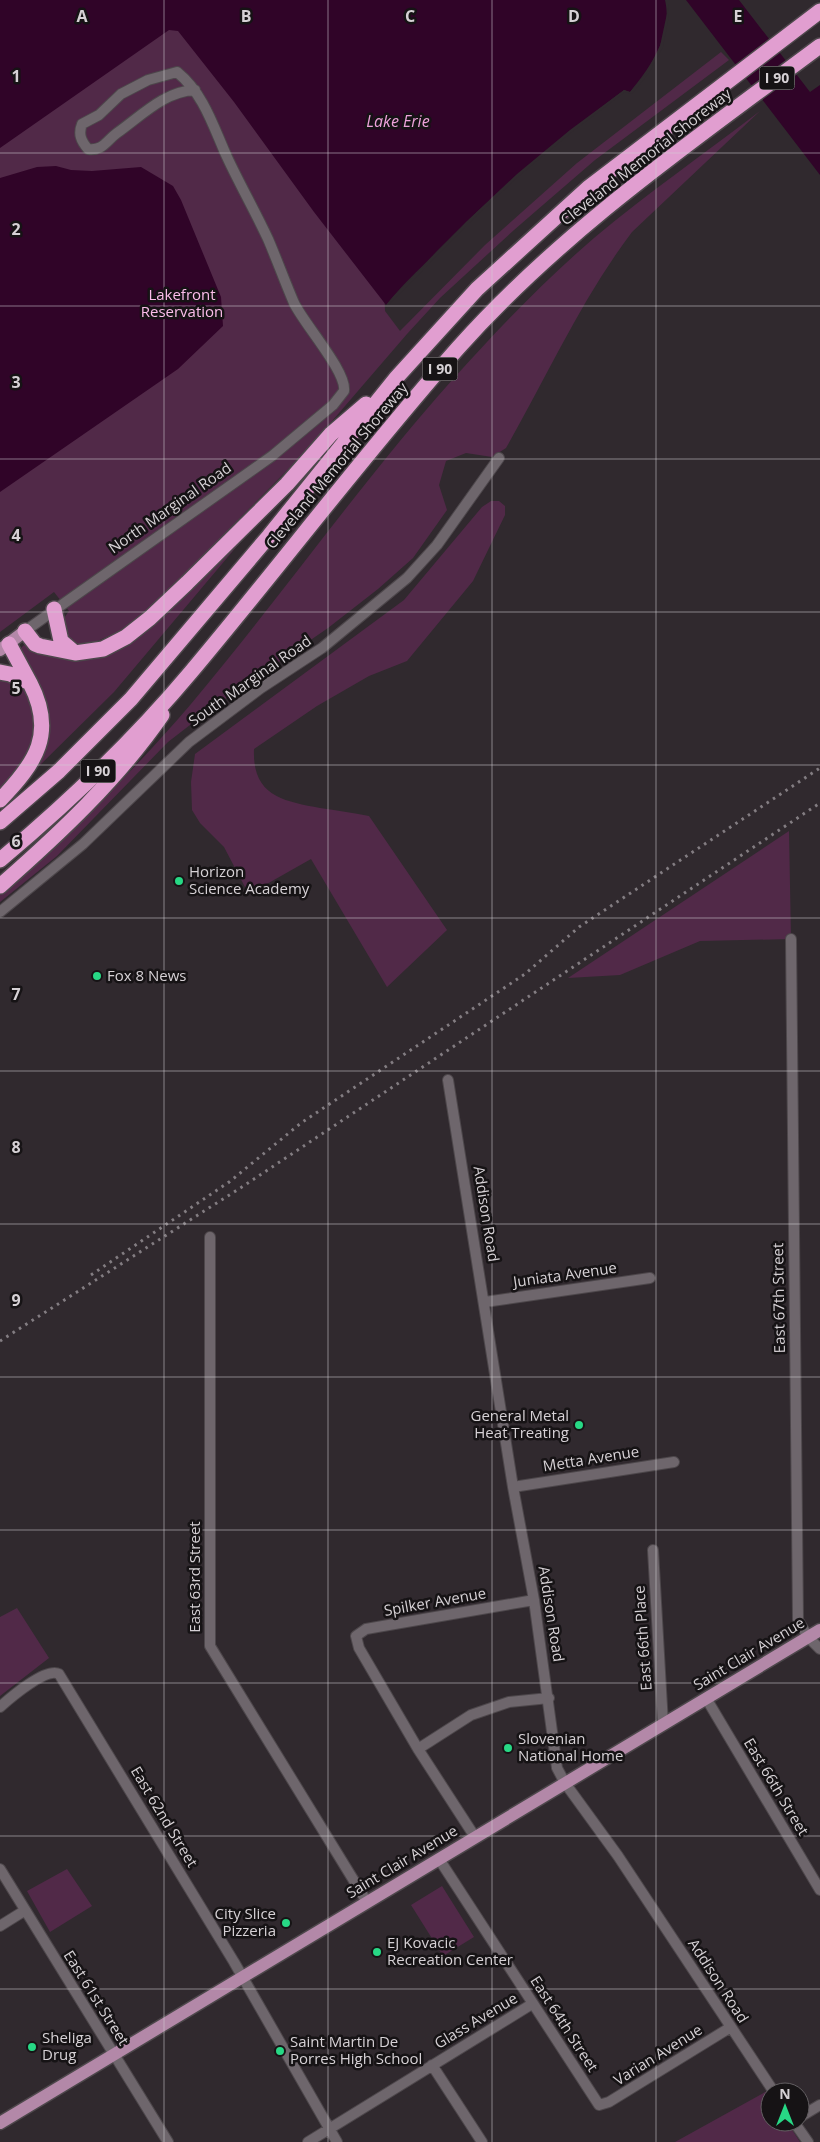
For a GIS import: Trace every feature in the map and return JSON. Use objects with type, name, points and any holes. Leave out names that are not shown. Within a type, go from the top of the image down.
[{"type":"highway","name":"Cleveland Memorial Shoreway","points":[[0,822],[59,771],[131,699],[269,536],[397,377],[477,289],[588,188],[820,11]]},
{"type":"highway","name":"Cleveland Memorial Shoreway","points":[[0,860],[82,787],[189,674],[393,424],[459,347],[512,291],[631,187],[820,46]]},
{"type":"highway","points":[[25,631],[35,644],[75,653],[103,649],[126,637],[150,618],[287,484],[332,434],[397,377]]},
{"type":"highway","points":[[54,609],[61,641],[75,653]]},
{"type":"highway","points":[[0,800],[30,765],[41,740],[42,717],[30,683],[4,647]]},
{"type":"highway","points":[[0,672],[10,674],[30,683]]},
{"type":"highway","points":[[0,886],[54,838],[114,776],[143,742],[189,674]]},
{"type":"main road","name":"North Marginal Road","points":[[4,647],[25,631]]},
{"type":"main road","name":"Saint Clair Avenue","points":[[0,2123],[820,1630]]},
{"type":"street","points":[[177,72],[191,83],[195,90],[182,91],[167,97],[115,135],[102,147],[88,149],[82,143],[80,135],[82,124],[99,115],[121,94],[148,80],[177,72]]},
{"type":"street","name":"North Marginal Road","points":[[25,631],[243,477],[300,434],[338,400],[344,391],[344,382],[340,372],[298,310],[268,238],[227,156],[209,114],[195,90]]},
{"type":"street","name":"South Marginal Road","points":[[0,912],[83,844],[189,742],[261,688],[322,648],[407,578],[438,544],[499,458]]},
{"type":"street","name":"East 67th Street","points":[[791,939],[798,1620],[808,1637],[820,1649]]},
{"type":"street","name":"Addison Road","points":[[448,1080],[513,1486],[534,1600],[549,1698],[557,1768],[565,1783],[618,1856],[767,2082]]},
{"type":"street","name":"East 63rd Street","points":[[210,1236],[210,1646],[367,1902]]},
{"type":"street","name":"Juniata Avenue","points":[[485,1302],[650,1278]]},
{"type":"street","name":"Metta Avenue","points":[[513,1486],[674,1462]]},
{"type":"street","name":"East 66th Place","points":[[653,1550],[663,1724]]},
{"type":"street","name":"Spilker Avenue","points":[[418,1749],[359,1648],[356,1636],[366,1629],[534,1600]]},
{"type":"street","name":"East 62nd Street","points":[[0,1707],[40,1678],[51,1672],[59,1674],[241,1977],[337,2142]]},
{"type":"street","points":[[475,1837],[418,1749],[471,1715],[509,1702],[549,1698]]},
{"type":"street","name":"East 66th Street","points":[[706,1698],[820,1890]]},
{"type":"street","name":"East 64th Street","points":[[439,1859],[598,2105]]},
{"type":"street","name":"East 61st Street","points":[[0,1869],[24,1911],[168,2142]]},
{"type":"street","points":[[0,1926],[24,1911]]},
{"type":"street","name":"Glass Avenue","points":[[308,2142],[532,2004]]},
{"type":"street","name":"Varian Avenue","points":[[598,2105],[609,2102],[731,2027]]},
{"type":"street","points":[[432,2065],[482,2142]]},
{"type":"green space","name":"Lakefront Reservation","points":[[166,0],[383,268],[385,311],[400,331],[485,245],[577,163],[721,52],[729,60],[595,160],[514,230],[440,298],[308,449],[161,598],[134,621],[116,633],[81,648],[68,642],[62,621],[69,611],[54,592],[0,632],[0,116]]},
{"type":"green space","points":[[760,111],[632,232],[581,310],[506,448],[492,457],[466,453],[446,461],[439,485],[447,510],[413,558],[378,589],[328,628],[212,708],[168,742],[57,856],[0,902],[0,894],[99,803],[191,704],[386,458],[454,378],[504,324],[557,271],[614,221]]},
{"type":"green space","points":[[491,501],[499,501],[505,506],[505,515],[473,581],[407,661],[369,676],[317,706],[254,749],[258,777],[272,794],[282,799],[320,808],[369,816],[447,930],[387,987],[311,859],[251,893],[246,889],[224,847],[200,823],[192,810],[191,782],[195,754],[404,600],[482,507]]},
{"type":"green space","points":[[241,537],[243,539],[114,692],[36,769],[34,767],[46,739],[18,651],[24,645],[34,651],[109,652]]},
{"type":"green space","points":[[0,677],[26,689],[31,699],[36,726],[24,762],[0,788]]},
{"type":"green space","points":[[789,831],[791,939],[700,941],[620,975],[568,978]]},
{"type":"green space","points":[[17,1608],[49,1658],[0,1696],[0,1617]]},
{"type":"green space","points":[[67,1869],[92,1906],[50,1932],[27,1891]]},
{"type":"green space","points":[[442,1886],[474,1937],[443,1956],[411,1905]]},
{"type":"green space","points":[[760,2095],[760,2132],[794,2132],[800,2142],[675,2142]]},
{"type":"water","name":"Lake Erie","points":[[0,0],[665,0],[667,13],[663,37],[658,49],[645,72],[630,92],[624,90],[575,128],[480,209],[386,305],[314,212],[234,102],[178,31],[169,30],[0,148]]},
{"type":"water","points":[[686,0],[739,0],[810,92],[820,85],[820,175]]},
{"type":"water","points":[[56,166],[71,170],[92,171],[141,167],[173,186],[181,200],[221,297],[223,326],[178,369],[0,492],[0,178],[37,167]]},
{"type":"pier","points":[[669,4],[663,47],[649,73],[632,94],[625,92],[572,132],[519,176],[468,224],[386,308],[393,297],[466,222],[517,174],[570,130],[624,90],[630,92],[647,72],[660,46]]},
{"type":"railway","points":[[228,1183],[301,1123],[525,974],[579,927],[820,768]]},
{"type":"railway","points":[[0,1341],[245,1185],[820,803]]},
{"type":"railway","points":[[91,1275],[232,1180]]},
{"type":"place","name":"Horizon Science Academy","points":[[179,881]]},
{"type":"place","name":"Fox 8 News","points":[[97,976]]},
{"type":"place","name":"General Metal Heat Treating","points":[[579,1425]]},
{"type":"place","name":"Slovenian National Home","points":[[508,1748]]},
{"type":"place","name":"City Slice Pizzeria","points":[[286,1923]]},
{"type":"place","name":"EJ Kovacic Recreation Center","points":[[377,1952]]},
{"type":"place","name":"Sheliga Drug","points":[[32,2047]]},
{"type":"place","name":"Saint Martin De Porres High School","points":[[280,2051]]}]
